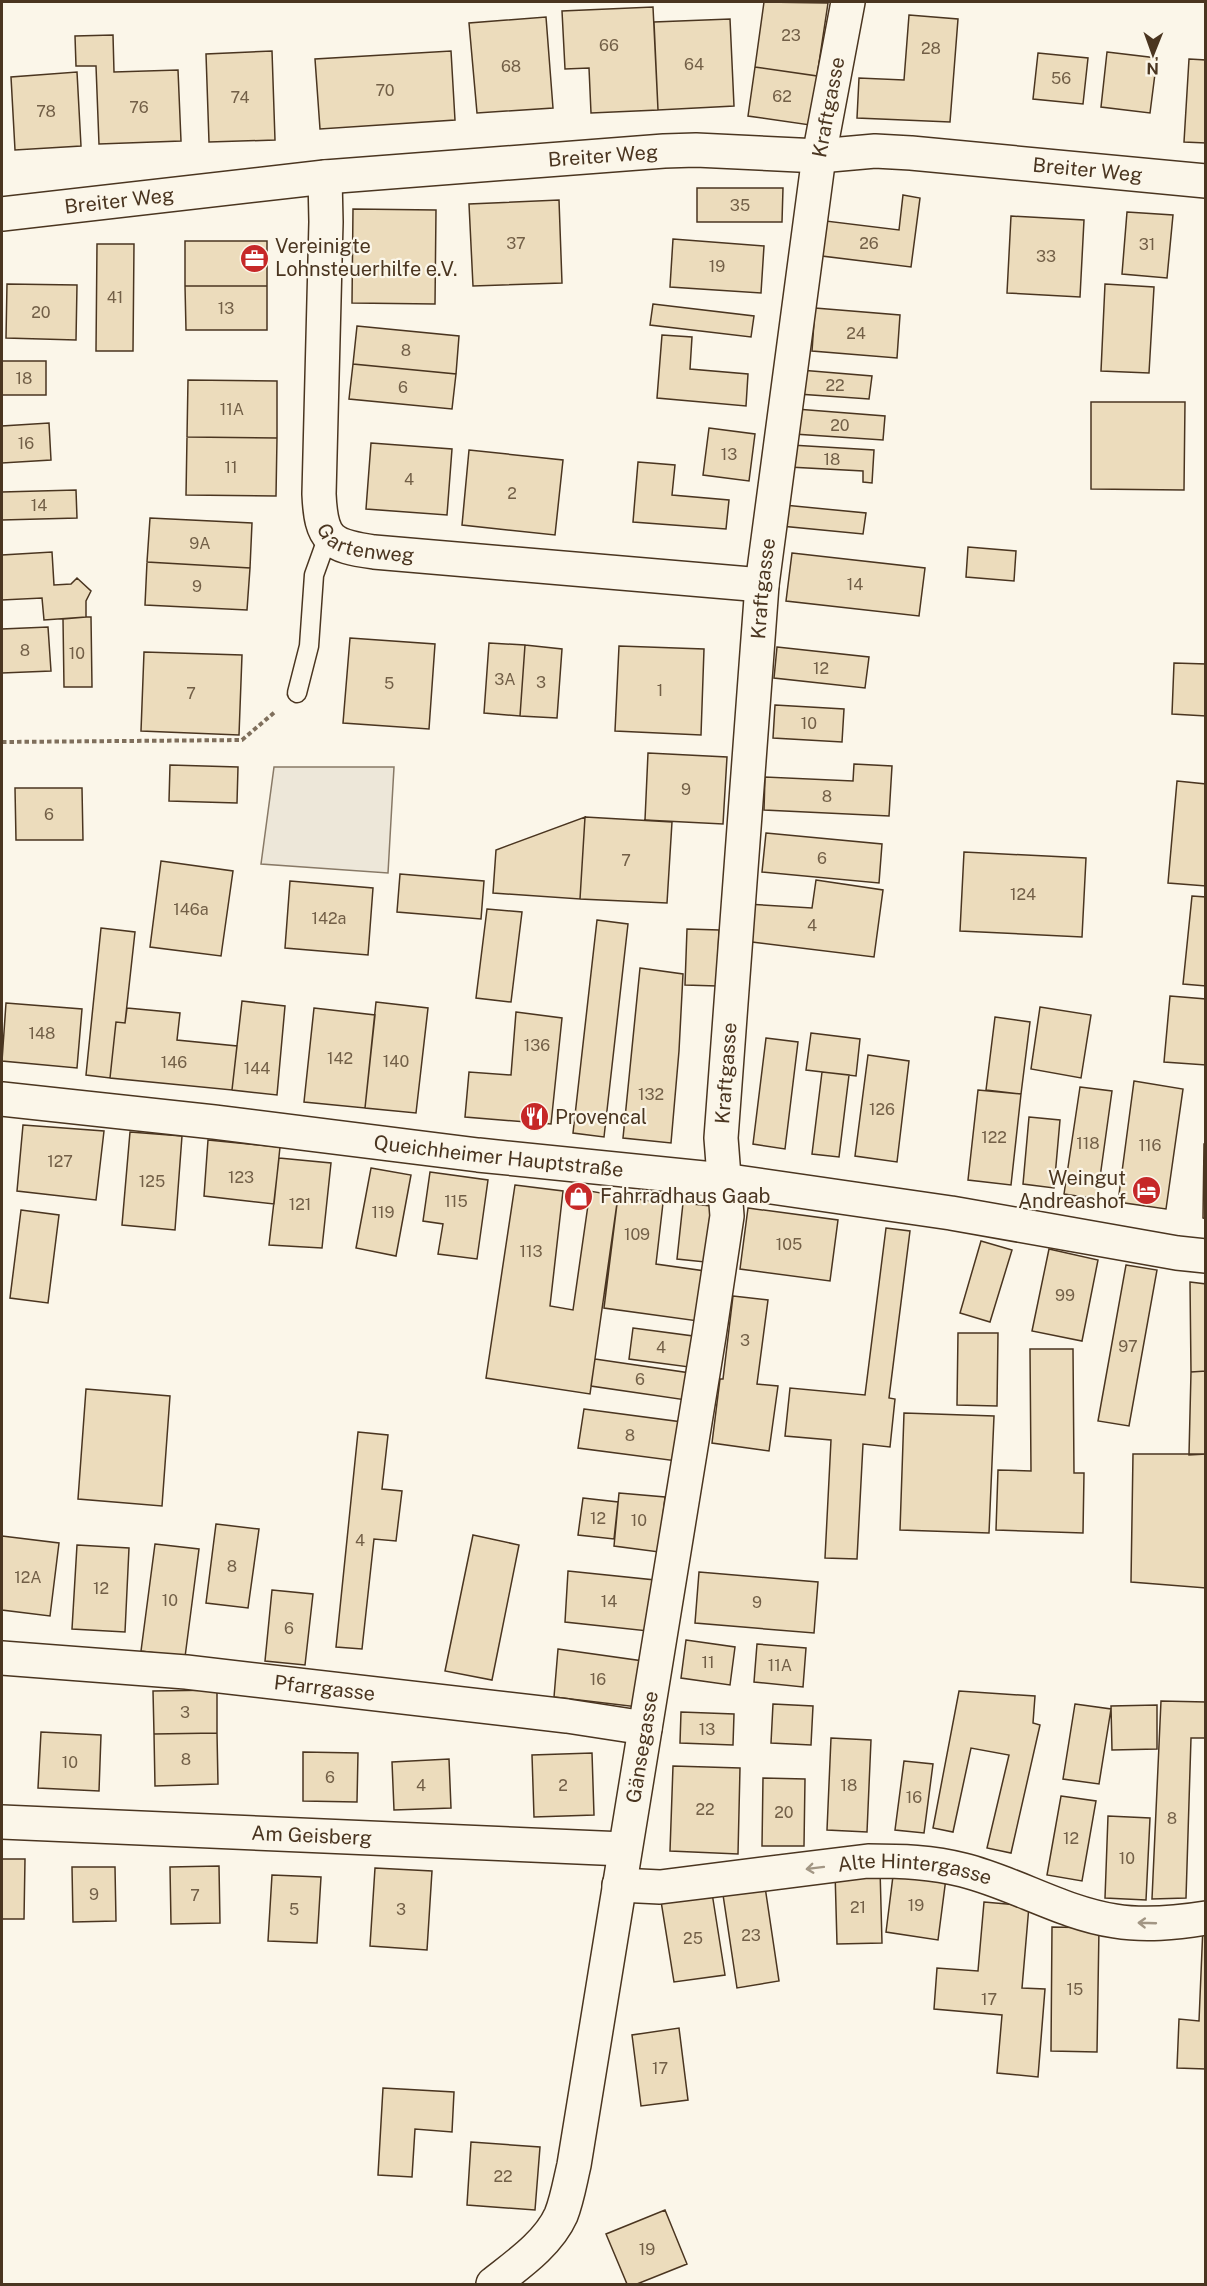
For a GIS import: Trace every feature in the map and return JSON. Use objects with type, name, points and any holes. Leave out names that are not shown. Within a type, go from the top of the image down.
[{"type":"street","name":"Kraftgasse","points":[[723,1180],[721,1138],[762,585],[819,156],[848,2]]},
{"type":"street","name":"Breiter Weg","points":[[2,214],[325,177],[696,150],[819,156],[875,152],[946,155],[1206,180]]},
{"type":"street","name":"Gartenweg","points":[[325,177],[326,222],[318,494],[320,513],[328,536],[348,548],[374,552],[762,585]]},
{"type":"street","name":"Queichheimer Hauptstraße","points":[[2,1099],[478,1155],[723,1180],[951,1213],[1177,1253],[1206,1256]]},
{"type":"street","name":"Gänsegasse","points":[[493,2284],[521,2262],[552,2231],[561,2215],[574,2165],[727,1216],[723,1180]]},
{"type":"street","name":"Pfarrgasse","points":[[2,1658],[186,1672],[567,1716],[645,1728]]},
{"type":"street","name":"Am Geisberg","points":[[2,1822],[624,1849]]},
{"type":"street","name":"Alte Hintergasse","points":[[619,1885],[660,1887],[868,1861],[900,1861],[931,1863],[964,1870],[1002,1882],[1059,1905],[1114,1921],[1173,1923],[1206,1918]]},
{"type":"lane","points":[[297,693],[309,646],[314,575],[328,536]]},
{"type":"path","points":[[2,742],[242,740],[297,693]]},
{"type":"shaded area","points":[[274,767],[394,767],[388,873],[261,864]]},
{"type":"building","points":[[764,2],[828,3],[817,76],[755,67]]},
{"type":"building","points":[[653,7],[658,110],[591,113],[589,68],[565,69],[562,11]]},
{"type":"building","points":[[909,15],[958,19],[950,122],[857,118],[859,78],[904,80]]},
{"type":"building","points":[[546,17],[553,108],[477,113],[469,23]]},
{"type":"building","points":[[730,19],[734,106],[658,110],[654,22]]},
{"type":"building","points":[[113,35],[114,72],[178,70],[181,141],[99,144],[96,66],[76,66],[75,36]]},
{"type":"building","points":[[272,51],[275,140],[209,142],[206,54]]},
{"type":"building","points":[[451,51],[455,120],[320,129],[315,59]]},
{"type":"building","points":[[1107,52],[1157,58],[1150,113],[1101,107]]},
{"type":"building","points":[[1038,53],[1088,58],[1083,104],[1033,99]]},
{"type":"building","points":[[1189,59],[1206,60],[1206,143],[1184,142]]},
{"type":"building","points":[[755,67],[817,76],[810,125],[748,116]]},
{"type":"building","points":[[77,72],[81,146],[15,150],[11,77]]},
{"type":"building","points":[[697,188],[783,188],[782,222],[697,222]]},
{"type":"building","points":[[903,195],[920,198],[911,267],[822,256],[826,221],[899,230]]},
{"type":"building","points":[[559,200],[562,283],[473,286],[469,204]]},
{"type":"building","points":[[353,209],[436,210],[435,304],[352,303]]},
{"type":"building","points":[[1127,212],[1173,215],[1167,278],[1122,274]]},
{"type":"building","points":[[1011,216],[1084,220],[1080,297],[1007,293]]},
{"type":"building","points":[[673,239],[764,246],[761,293],[670,287]]},
{"type":"building","points":[[185,241],[267,241],[267,286],[185,286]]},
{"type":"building","points":[[97,244],[134,244],[133,351],[96,351]]},
{"type":"building","points":[[7,284],[77,285],[76,340],[6,338]]},
{"type":"building","points":[[1105,284],[1154,287],[1149,373],[1101,371]]},
{"type":"building","points":[[185,286],[267,286],[267,330],[186,330]]},
{"type":"building","points":[[653,304],[754,316],[751,337],[650,325]]},
{"type":"building","points":[[815,308],[900,315],[897,358],[812,351]]},
{"type":"building","points":[[357,326],[459,336],[456,374],[353,364]]},
{"type":"building","points":[[662,335],[692,337],[690,369],[748,374],[746,406],[657,398]]},
{"type":"building","points":[[2,361],[46,361],[46,395],[2,395]]},
{"type":"building","points":[[353,364],[456,374],[452,409],[349,399]]},
{"type":"building","points":[[800,370],[872,376],[869,399],[798,394]]},
{"type":"building","points":[[188,380],[277,381],[277,438],[187,437]]},
{"type":"building","points":[[1091,402],[1185,402],[1184,490],[1091,489]]},
{"type":"building","points":[[796,409],[885,416],[883,440],[794,434]]},
{"type":"building","points":[[49,423],[51,460],[2,463],[2,426]]},
{"type":"building","points":[[709,428],[755,434],[749,481],[703,475]]},
{"type":"building","points":[[187,437],[277,438],[276,496],[186,495]]},
{"type":"building","points":[[371,443],[452,449],[447,515],[366,509]]},
{"type":"building","points":[[791,445],[874,450],[872,483],[863,482],[863,471],[789,467]]},
{"type":"building","points":[[469,450],[563,460],[555,535],[462,525]]},
{"type":"building","points":[[638,462],[675,465],[672,495],[729,500],[726,529],[633,522]]},
{"type":"building","points":[[76,490],[77,518],[2,520],[2,492]]},
{"type":"building","points":[[784,505],[866,513],[863,534],[781,526]]},
{"type":"building","points":[[150,518],[252,523],[250,568],[147,562]]},
{"type":"building","points":[[968,547],[1016,551],[1014,581],[966,577]]},
{"type":"building","points":[[52,552],[54,585],[71,584],[77,578],[91,591],[86,601],[86,617],[44,620],[42,598],[2,600],[2,555]]},
{"type":"building","points":[[792,553],[925,568],[919,616],[786,601]]},
{"type":"building","points":[[147,562],[250,568],[247,610],[145,605]]},
{"type":"building","points":[[91,617],[92,687],[64,687],[63,619]]},
{"type":"building","points":[[48,627],[51,671],[2,673],[2,629]]},
{"type":"building","points":[[350,638],[435,644],[429,729],[343,723]]},
{"type":"building","points":[[489,643],[525,645],[520,716],[484,713]]},
{"type":"building","points":[[525,645],[562,649],[557,718],[520,716]]},
{"type":"building","points":[[619,646],[704,649],[701,735],[615,731]]},
{"type":"building","points":[[777,647],[869,657],[865,688],[774,678]]},
{"type":"building","points":[[144,652],[242,655],[239,735],[141,731]]},
{"type":"building","points":[[1174,663],[1206,664],[1206,716],[1172,714]]},
{"type":"building","points":[[775,705],[844,709],[842,742],[773,738]]},
{"type":"building","points":[[648,753],[727,757],[723,824],[645,820]]},
{"type":"building","points":[[854,764],[892,766],[889,816],[764,810],[765,777],[853,781]]},
{"type":"building","points":[[170,765],[238,767],[237,803],[169,801]]},
{"type":"building","points":[[1177,781],[1206,784],[1206,886],[1168,883]]},
{"type":"building","points":[[15,788],[82,788],[83,840],[16,840]]},
{"type":"building","points":[[585,817],[580,899],[493,893],[496,850]]},
{"type":"building","points":[[585,817],[672,822],[667,903],[580,899]]},
{"type":"building","points":[[766,833],[882,844],[879,883],[762,872]]},
{"type":"building","points":[[964,852],[1086,858],[1082,937],[960,931]]},
{"type":"building","points":[[161,861],[233,871],[221,956],[150,947]]},
{"type":"building","points":[[400,874],[484,881],[481,919],[397,912]]},
{"type":"building","points":[[816,880],[883,890],[874,957],[744,941],[746,904],[812,908]]},
{"type":"building","points":[[290,881],[373,888],[368,955],[285,948]]},
{"type":"building","points":[[1192,896],[1206,897],[1206,986],[1183,984]]},
{"type":"building","points":[[487,909],[522,912],[511,1002],[476,998]]},
{"type":"building","points":[[597,920],[628,924],[604,1137],[573,1133]]},
{"type":"building","points":[[101,928],[135,932],[125,1023],[116,1022],[110,1078],[86,1075]]},
{"type":"building","points":[[687,929],[719,930],[717,986],[685,985]]},
{"type":"building","points":[[640,968],[683,974],[671,1143],[623,1138]]},
{"type":"building","points":[[1170,996],[1206,999],[1206,1065],[1164,1062]]},
{"type":"building","points":[[242,1001],[285,1006],[277,1095],[232,1090]]},
{"type":"building","points":[[376,1002],[428,1008],[416,1113],[365,1108]]},
{"type":"building","points":[[6,1003],[82,1009],[77,1068],[2,1061]]},
{"type":"building","points":[[1040,1007],[1091,1015],[1081,1078],[1031,1069]]},
{"type":"building","points":[[127,1008],[180,1013],[177,1040],[237,1046],[232,1090],[110,1078],[116,1022],[125,1023]]},
{"type":"building","points":[[314,1008],[375,1015],[365,1108],[304,1102]]},
{"type":"building","points":[[516,1012],[562,1018],[551,1124],[465,1117],[469,1072],[511,1075]]},
{"type":"building","points":[[995,1017],[1030,1022],[1021,1094],[986,1090]]},
{"type":"building","points":[[811,1033],[860,1039],[856,1076],[806,1070]]},
{"type":"building","points":[[766,1038],[798,1042],[785,1149],[753,1144]]},
{"type":"building","points":[[868,1055],[909,1061],[897,1162],[855,1156]]},
{"type":"building","points":[[822,1072],[849,1075],[839,1157],[812,1154]]},
{"type":"building","points":[[1134,1081],[1183,1089],[1166,1209],[1118,1202]]},
{"type":"building","points":[[1080,1087],[1112,1091],[1097,1199],[1064,1194]]},
{"type":"building","points":[[978,1090],[1021,1094],[1011,1185],[968,1180]]},
{"type":"building","points":[[1029,1117],[1060,1120],[1054,1188],[1023,1184]]},
{"type":"building","points":[[23,1125],[104,1131],[96,1200],[17,1191]]},
{"type":"building","points":[[130,1132],[182,1136],[175,1230],[122,1225]]},
{"type":"building","points":[[208,1140],[280,1147],[274,1204],[204,1196]]},
{"type":"building","points":[[1204,1144],[1206,1144],[1206,1219],[1203,1218]]},
{"type":"building","points":[[279,1158],[331,1163],[322,1248],[269,1245]]},
{"type":"building","points":[[371,1168],[411,1175],[396,1256],[356,1248]]},
{"type":"building","points":[[430,1172],[488,1180],[477,1259],[438,1254],[443,1224],[423,1221]]},
{"type":"building","points":[[515,1185],[563,1191],[550,1306],[573,1310],[590,1191],[618,1196],[590,1394],[486,1378]]},
{"type":"building","points":[[618,1196],[663,1203],[656,1264],[705,1271],[698,1321],[604,1308]]},
{"type":"building","points":[[683,1203],[711,1206],[705,1262],[677,1259]]},
{"type":"building","points":[[748,1208],[838,1220],[830,1281],[740,1269]]},
{"type":"building","points":[[21,1210],[59,1215],[48,1303],[10,1298]]},
{"type":"building","points":[[886,1228],[910,1231],[889,1398],[895,1399],[890,1447],[863,1444],[857,1559],[825,1558],[831,1440],[785,1436],[790,1388],[865,1395]]},
{"type":"building","points":[[981,1241],[1012,1250],[990,1322],[960,1313]]},
{"type":"building","points":[[1049,1249],[1098,1260],[1082,1341],[1032,1331]]},
{"type":"building","points":[[1126,1265],[1157,1270],[1129,1426],[1098,1421]]},
{"type":"building","points":[[1190,1282],[1206,1284],[1206,1371],[1191,1372]]},
{"type":"building","points":[[733,1296],[768,1300],[757,1384],[778,1386],[769,1451],[712,1443],[720,1379],[723,1379]]},
{"type":"building","points":[[633,1328],[693,1336],[689,1367],[629,1359]]},
{"type":"building","points":[[958,1333],[998,1333],[997,1406],[957,1405]]},
{"type":"building","points":[[1030,1349],[1073,1349],[1074,1473],[1084,1473],[1083,1533],[996,1530],[998,1470],[1031,1471]]},
{"type":"building","points":[[595,1359],[690,1373],[686,1400],[591,1386]]},
{"type":"building","points":[[1206,1371],[1206,1454],[1189,1455],[1191,1372]]},
{"type":"building","points":[[86,1389],[170,1396],[162,1506],[78,1499]]},
{"type":"building","points":[[584,1409],[682,1422],[677,1461],[578,1448]]},
{"type":"building","points":[[904,1413],[994,1416],[989,1533],[900,1530]]},
{"type":"building","points":[[358,1432],[388,1435],[382,1489],[402,1491],[396,1541],[374,1539],[362,1649],[336,1647]]},
{"type":"building","points":[[1133,1454],[1206,1454],[1206,1588],[1131,1582]]},
{"type":"building","points":[[619,1493],[665,1497],[659,1552],[614,1546]]},
{"type":"building","points":[[583,1498],[618,1502],[614,1539],[578,1535]]},
{"type":"building","points":[[216,1524],[259,1529],[248,1608],[206,1603]]},
{"type":"building","points":[[473,1535],[519,1545],[492,1680],[445,1671]]},
{"type":"building","points":[[2,1536],[59,1543],[50,1616],[2,1610]]},
{"type":"building","points":[[155,1544],[199,1549],[185,1657],[141,1651]]},
{"type":"building","points":[[77,1545],[129,1548],[125,1632],[72,1629]]},
{"type":"building","points":[[568,1571],[655,1580],[648,1631],[565,1622]]},
{"type":"building","points":[[699,1572],[818,1582],[814,1633],[695,1623]]},
{"type":"building","points":[[272,1590],[313,1594],[305,1665],[265,1661]]},
{"type":"building","points":[[686,1640],[735,1647],[730,1685],[681,1678]]},
{"type":"building","points":[[757,1644],[806,1648],[803,1687],[754,1682]]},
{"type":"building","points":[[558,1649],[643,1661],[638,1707],[554,1697]]},
{"type":"building","points":[[217,1690],[217,1733],[154,1734],[153,1691]]},
{"type":"building","points":[[959,1691],[1035,1696],[1033,1723],[1040,1725],[1011,1853],[987,1848],[1009,1755],[971,1748],[953,1832],[933,1828]]},
{"type":"building","points":[[1161,1701],[1206,1702],[1206,1738],[1191,1738],[1186,1898],[1152,1899]]},
{"type":"building","points":[[773,1704],[813,1706],[811,1745],[771,1743]]},
{"type":"building","points":[[1075,1704],[1111,1709],[1099,1784],[1063,1779]]},
{"type":"building","points":[[1157,1705],[1157,1749],[1112,1750],[1111,1706]]},
{"type":"building","points":[[681,1712],[734,1714],[733,1745],[680,1743]]},
{"type":"building","points":[[41,1732],[101,1735],[99,1791],[38,1788]]},
{"type":"building","points":[[217,1733],[218,1784],[155,1786],[154,1734]]},
{"type":"building","points":[[831,1738],[871,1740],[867,1832],[827,1830]]},
{"type":"building","points":[[303,1752],[358,1753],[357,1802],[303,1801]]},
{"type":"building","points":[[592,1753],[594,1815],[534,1817],[532,1755]]},
{"type":"building","points":[[449,1759],[451,1808],[394,1810],[392,1762]]},
{"type":"building","points":[[904,1761],[933,1764],[924,1833],[895,1830]]},
{"type":"building","points":[[673,1766],[740,1768],[738,1854],[670,1851]]},
{"type":"building","points":[[763,1778],[805,1779],[804,1846],[762,1846]]},
{"type":"building","points":[[1061,1796],[1096,1801],[1082,1881],[1047,1875]]},
{"type":"building","points":[[1108,1816],[1150,1818],[1146,1900],[1105,1898]]},
{"type":"building","points":[[2,1859],[25,1859],[24,1919],[2,1919]]},
{"type":"building","points":[[219,1866],[220,1923],[171,1924],[170,1867]]},
{"type":"building","points":[[72,1867],[115,1867],[116,1921],[73,1922]]},
{"type":"building","points":[[375,1868],[432,1871],[427,1950],[370,1946]]},
{"type":"building","points":[[894,1868],[946,1878],[938,1940],[886,1932]]},
{"type":"building","points":[[880,1869],[882,1943],[837,1944],[835,1871]]},
{"type":"building","points":[[272,1875],[321,1877],[317,1943],[268,1941]]},
{"type":"building","points":[[764,1880],[779,1981],[737,1988],[722,1888]]},
{"type":"building","points":[[712,1893],[725,1975],[674,1982],[661,1901]]},
{"type":"building","points":[[984,1902],[1029,1906],[1022,1988],[1045,1989],[1038,2077],[997,2073],[1002,2015],[934,2009],[937,1968],[978,1971]]},
{"type":"building","points":[[1203,1926],[1206,1926],[1206,2069],[1177,2068],[1179,2019],[1199,2021]]},
{"type":"building","points":[[1052,1927],[1099,1928],[1097,2052],[1051,2051]]},
{"type":"building","points":[[679,2028],[688,2100],[641,2106],[632,2035]]},
{"type":"building","points":[[383,2088],[454,2092],[452,2132],[415,2129],[412,2177],[378,2175]]},
{"type":"building","points":[[471,2142],[540,2147],[535,2210],[467,2205]]},
{"type":"building","points":[[665,2210],[687,2264],[637,2284],[627,2284],[606,2234]]},
{"type":"place","name":"Vereinigte Lohnsteuerhilfe e.V.","points":[[254,258]]},
{"type":"place","name":"Provencal","points":[[534,1117]]},
{"type":"place","name":"Weingut Andreashof","points":[[1147,1190]]},
{"type":"place","name":"Fahrradhaus Gaab","points":[[579,1196]]}]
